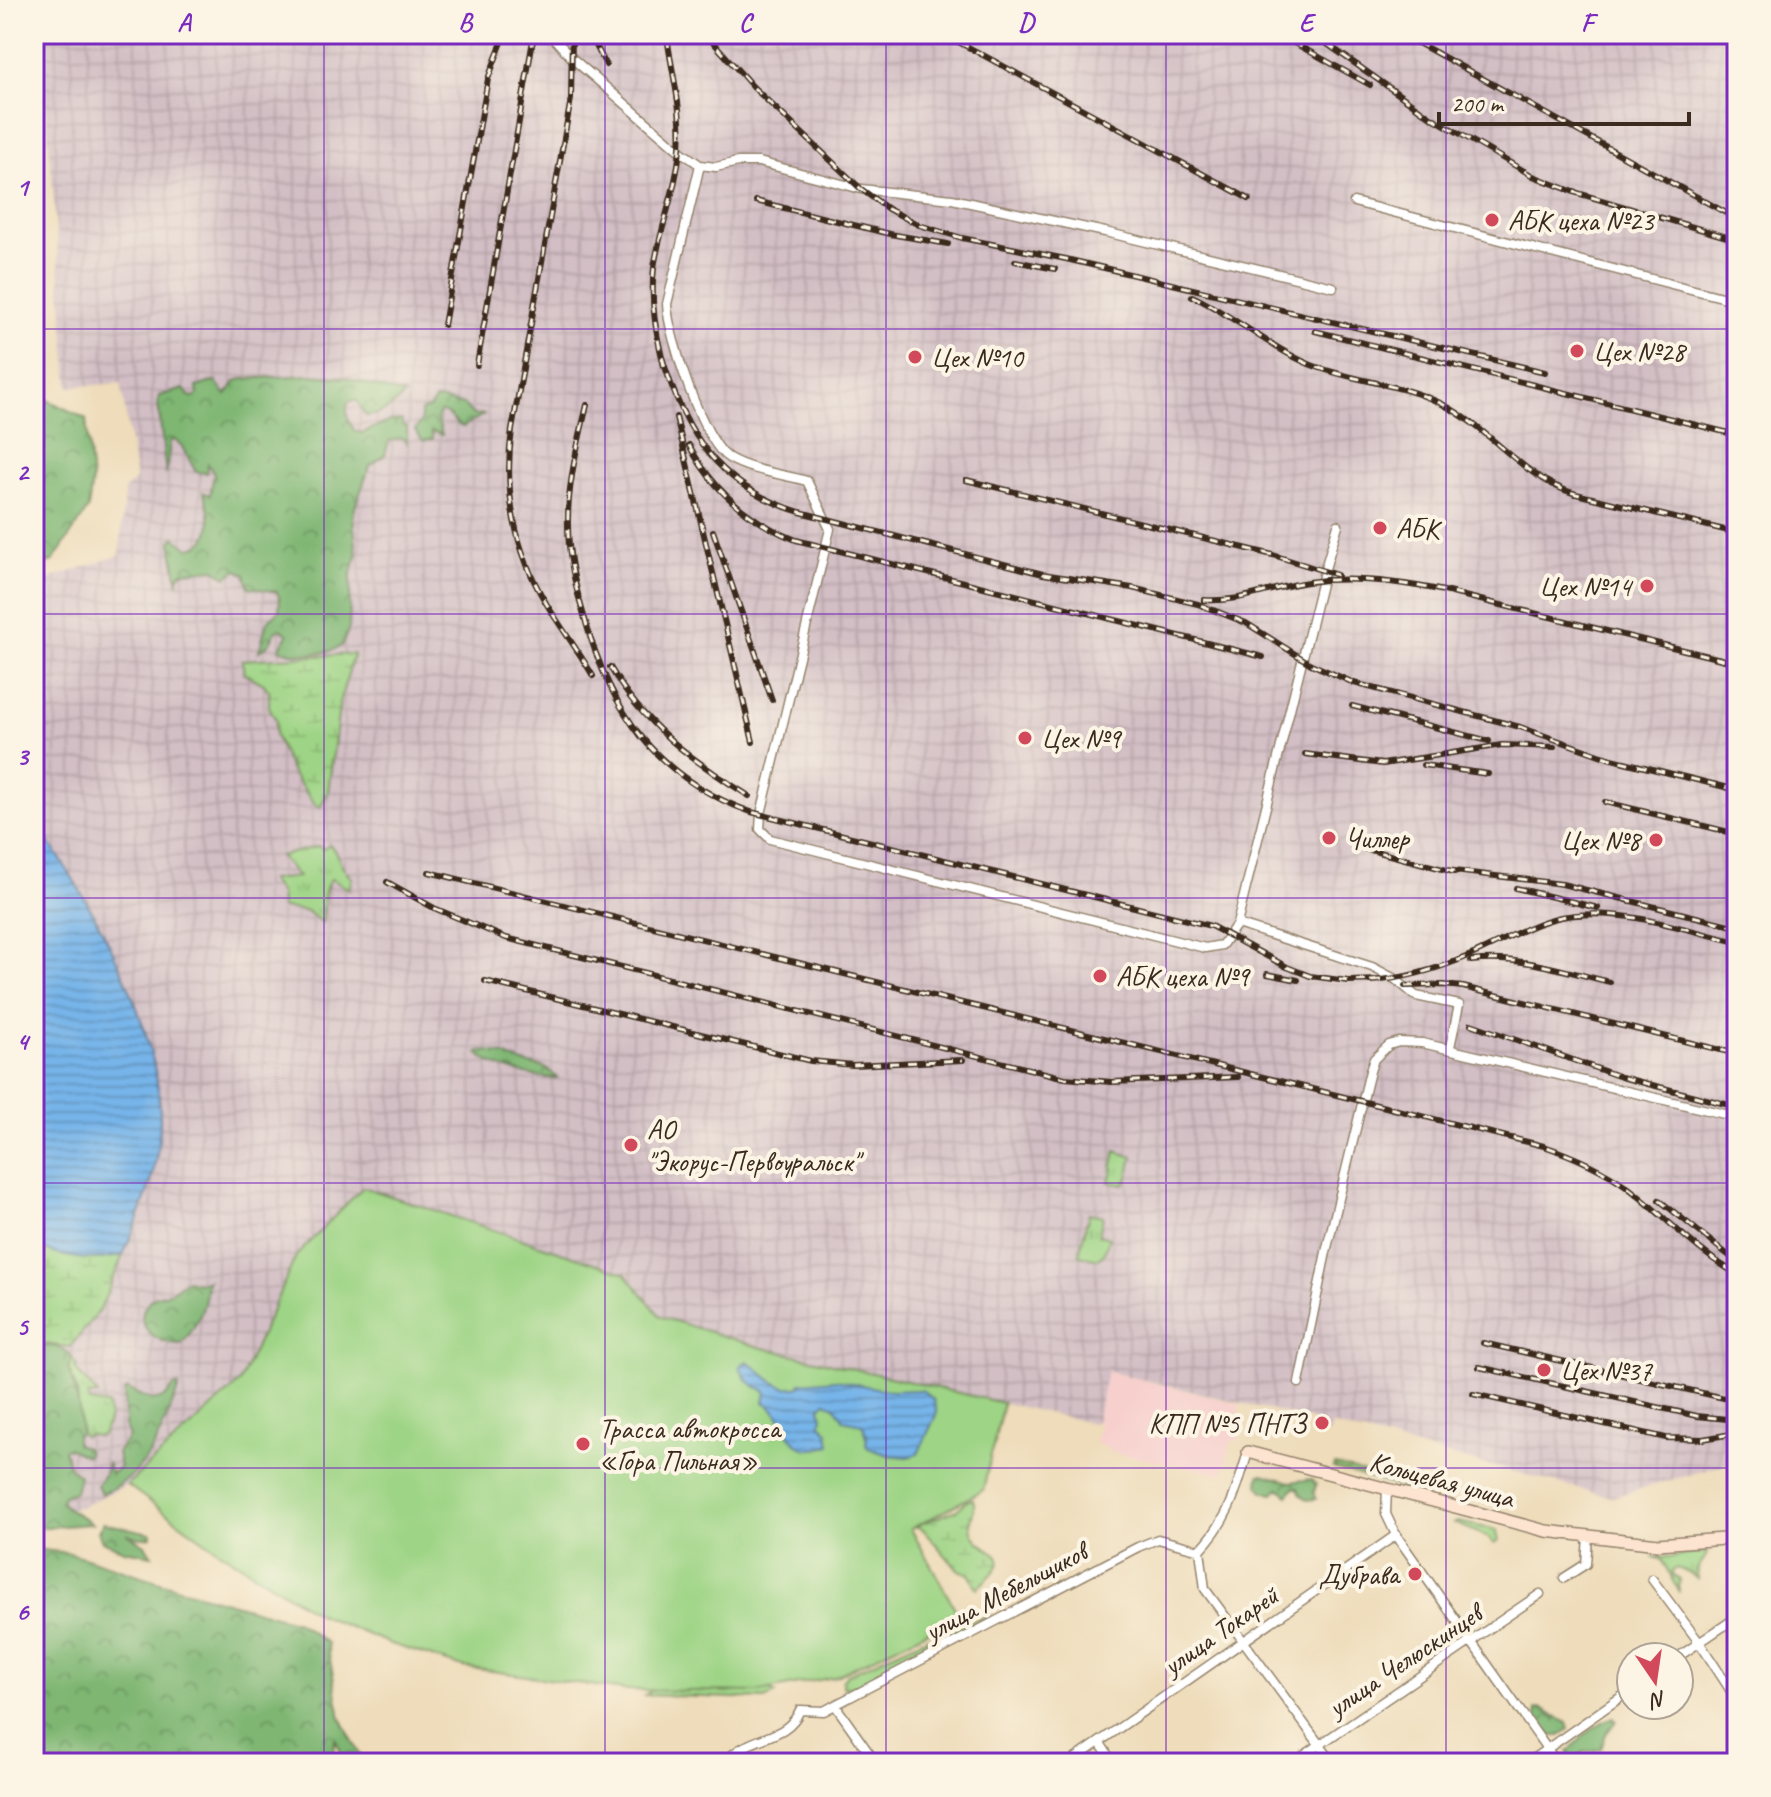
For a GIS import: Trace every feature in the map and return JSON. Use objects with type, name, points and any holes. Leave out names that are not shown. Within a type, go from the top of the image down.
[{"type":"street","points":[[550,34],[607,88],[700,165],[716,167],[738,162],[759,162],[861,189],[952,199],[1333,287]]},
{"type":"street","points":[[700,165],[667,304],[669,321],[688,382],[708,434],[720,451],[734,461],[807,481],[830,529],[759,824],[762,833],[770,839],[1205,948],[1222,945],[1237,924],[1338,525]]},
{"type":"street","points":[[1354,202],[1737,301]]},
{"type":"street","points":[[1237,924],[1372,967],[1395,979],[1416,996],[1459,1005],[1450,1047]]},
{"type":"street","points":[[1299,1383],[1326,1252],[1374,1059],[1381,1050],[1399,1042],[1450,1047],[1737,1117]]},
{"type":"street","name":"Кольцевая улица","points":[[1200,1550],[1215,1534],[1229,1511],[1248,1452],[1520,1525],[1588,1537],[1658,1544],[1737,1538]]},
{"type":"street","points":[[1387,1489],[1386,1514],[1396,1535],[1557,1763]]},
{"type":"street","name":"улица Токарей","points":[[1069,1763],[1396,1535]]},
{"type":"street","points":[[1564,1578],[1586,1564],[1588,1537]]},
{"type":"street","name":"улица Мебельщиков","points":[[721,1763],[745,1746],[784,1730],[796,1719],[800,1710],[824,1711],[1111,1559],[1158,1539],[1200,1550]]},
{"type":"street","points":[[1200,1550],[1205,1589],[1333,1763]]},
{"type":"street","points":[[1652,1579],[1737,1700]]},
{"type":"street","name":"улица Челюскинцев","points":[[1293,1763],[1540,1594]]},
{"type":"street","points":[[1695,1645],[1737,1617]]},
{"type":"street","points":[[1527,1763],[1615,1701]]},
{"type":"street","points":[[835,1705],[876,1763]]},
{"type":"street","points":[[1100,1743],[1113,1763]]},
{"type":"shaded area","points":[[40,34],[1737,34],[1737,1461],[1612,1497],[1331,1425],[1329,1433],[1312,1429],[1313,1420],[1107,1371],[1096,1421],[1092,1423],[759,1347],[661,1317],[625,1272],[296,1256],[240,1382],[127,1485],[80,1507],[34,1513],[34,584],[120,555],[124,490],[136,480],[121,383],[69,387]]},
{"type":"shaded area","points":[[1106,1371],[1240,1404],[1234,1429],[1241,1432],[1238,1441],[1231,1440],[1223,1474],[1109,1452],[1109,1447],[1095,1444],[1099,1425],[1096,1421]]},
{"type":"green space","points":[[311,375],[347,378],[405,395],[378,414],[367,416],[355,400],[348,402],[347,410],[353,428],[362,433],[390,421],[402,420],[402,426],[407,427],[407,443],[402,438],[389,441],[385,455],[370,466],[355,507],[353,517],[357,556],[351,574],[349,628],[342,645],[320,653],[285,651],[279,649],[288,635],[281,629],[259,651],[267,622],[279,611],[277,592],[249,587],[245,574],[237,570],[226,577],[215,569],[182,572],[178,584],[171,541],[175,537],[189,548],[198,545],[208,534],[209,517],[203,492],[210,495],[214,474],[208,464],[206,473],[196,472],[181,445],[173,439],[166,475],[159,396],[184,389],[194,397],[198,394],[197,387],[215,381],[226,395],[236,381],[243,379]]},
{"type":"green space","points":[[34,393],[86,419],[92,481],[88,509],[53,561],[34,568]]},
{"type":"green space","points":[[439,399],[464,405],[473,415],[485,414],[463,427],[440,412],[437,418],[442,435],[431,431],[433,439],[423,441],[415,430],[421,422],[421,411],[430,408]]},
{"type":"green space","points":[[354,654],[340,700],[328,792],[320,808],[292,773],[275,735],[276,720],[269,707],[269,692],[264,684],[244,673],[242,660]]},
{"type":"green space","points":[[330,845],[352,878],[349,889],[331,879],[326,889],[322,923],[307,911],[282,908],[280,894],[270,880],[298,877],[280,856],[319,846],[323,849]]},
{"type":"green space","points":[[478,1053],[500,1053],[542,1067],[557,1078],[503,1068],[484,1059]]},
{"type":"green space","points":[[1116,1151],[1133,1157],[1127,1181],[1123,1185],[1109,1182]]},
{"type":"green space","name":"Трасса автокросса «Гора Пильная»","points":[[363,1187],[625,1273],[661,1317],[759,1347],[1003,1403],[983,1490],[911,1529],[959,1616],[834,1677],[759,1692],[625,1690],[463,1667],[388,1643],[318,1614],[219,1551],[127,1485],[240,1382],[296,1256]]},
{"type":"green space","points":[[1089,1213],[1103,1216],[1099,1235],[1109,1238],[1099,1259],[1079,1255]]},
{"type":"green space","points":[[34,1246],[78,1258],[100,1259],[123,1255],[100,1310],[70,1347],[34,1343]]},
{"type":"green space","points":[[187,1280],[199,1283],[208,1280],[202,1311],[181,1344],[163,1341],[144,1325],[144,1310],[152,1298],[172,1291]]},
{"type":"green space","points":[[34,1346],[61,1348],[72,1358],[68,1368],[80,1424],[76,1444],[86,1448],[88,1454],[86,1456],[67,1448],[64,1450],[70,1468],[79,1476],[75,1492],[63,1496],[61,1502],[92,1524],[34,1528]]},
{"type":"green space","points":[[72,1358],[79,1374],[98,1395],[88,1396],[89,1402],[108,1405],[108,1422],[99,1437],[88,1434],[85,1437],[80,1433],[77,1390],[68,1368]]},
{"type":"green space","points":[[174,1386],[179,1386],[163,1427],[141,1466],[117,1486],[101,1494],[97,1485],[105,1473],[107,1462],[111,1474],[120,1467],[117,1453],[129,1437],[125,1425],[124,1392],[127,1389],[158,1400]]},
{"type":"green space","points":[[1335,1465],[1435,1493],[1435,1497],[1333,1468]]},
{"type":"green space","points":[[1259,1475],[1290,1482],[1312,1479],[1316,1485],[1316,1499],[1307,1500],[1298,1488],[1293,1488],[1288,1495],[1279,1488],[1273,1494],[1263,1491],[1258,1484]]},
{"type":"green space","points":[[973,1499],[971,1525],[974,1536],[999,1558],[999,1564],[992,1574],[977,1588],[969,1574],[958,1570],[923,1529],[915,1526],[957,1510]]},
{"type":"green space","points":[[103,1523],[151,1533],[151,1537],[141,1538],[127,1534],[145,1545],[152,1555],[124,1550],[102,1541],[98,1531]]},
{"type":"green space","points":[[1454,1523],[1497,1530],[1499,1541],[1495,1544],[1486,1536]]},
{"type":"green space","points":[[34,1549],[70,1553],[297,1622],[327,1643],[341,1718],[364,1763],[346,1763],[335,1738],[334,1763],[34,1763]]},
{"type":"green space","points":[[1706,1552],[1698,1568],[1697,1579],[1677,1568],[1673,1570],[1672,1575],[1680,1580],[1679,1591],[1661,1559],[1652,1557],[1673,1557]]},
{"type":"green space","points":[[991,1615],[955,1637],[918,1650],[862,1685],[844,1688],[842,1682],[846,1675],[929,1637]]},
{"type":"green space","points":[[670,1679],[767,1689],[776,1694],[765,1699],[645,1695]]},
{"type":"green space","points":[[1541,1709],[1567,1723],[1569,1729],[1559,1736],[1551,1736],[1536,1718],[1536,1710]]},
{"type":"green space","points":[[1614,1717],[1616,1721],[1606,1734],[1601,1749],[1584,1752],[1580,1755],[1582,1763],[1571,1763],[1568,1752],[1601,1723]]},
{"type":"water","points":[[34,821],[80,890],[102,930],[140,1015],[152,1058],[159,1100],[159,1139],[150,1184],[123,1255],[100,1259],[78,1258],[34,1246]]},
{"type":"water","points":[[747,1361],[784,1387],[836,1380],[891,1391],[922,1390],[933,1399],[937,1413],[918,1454],[908,1457],[868,1448],[862,1424],[844,1420],[835,1406],[826,1402],[820,1407],[820,1423],[828,1431],[830,1445],[804,1448],[796,1443],[773,1409],[764,1402],[764,1390],[751,1384],[743,1375],[740,1366]]},
{"type":"railway","points":[[444,325],[488,79],[505,34]]},
{"type":"railway","points":[[477,365],[534,34]]},
{"type":"railway","points":[[572,34],[571,99],[512,430],[509,475],[514,520],[526,563],[546,603],[593,676]]},
{"type":"railway","points":[[590,34],[606,65]]},
{"type":"railway","points":[[706,34],[753,87],[861,189],[888,209],[919,225],[962,238],[1066,259],[1545,372]]},
{"type":"railway","points":[[944,34],[1249,199]]},
{"type":"railway","points":[[1278,34],[1370,85]]},
{"type":"railway","points":[[1313,34],[1431,117],[1533,176],[1574,192],[1737,240]]},
{"type":"railway","points":[[1402,34],[1737,219]]},
{"type":"railway","points":[[664,366],[654,317],[653,280],[676,178],[681,135],[668,43]]},
{"type":"railway","points":[[756,201],[890,234],[948,244]]},
{"type":"railway","points":[[1015,261],[1055,269]]},
{"type":"railway","points":[[1192,296],[1309,364],[1411,392],[1444,405],[1539,477],[1557,487],[1737,533]]},
{"type":"railway","points":[[1315,331],[1737,435]]},
{"type":"railway","points":[[662,357],[682,410],[710,454],[727,473],[772,502],[800,512],[1043,574],[1132,588],[1198,604],[1246,623],[1311,664],[1354,683],[1520,727],[1608,758],[1737,790]]},
{"type":"railway","points":[[587,405],[568,511],[569,549],[578,594],[595,650],[623,710],[663,760],[688,780],[717,798],[751,812],[1211,926],[1310,976],[1348,981],[1381,980]]},
{"type":"railway","points":[[676,417],[753,742]]},
{"type":"railway","points":[[689,445],[709,477],[734,503],[762,524],[796,540],[1263,657]]},
{"type":"railway","points":[[966,480],[1273,555],[1337,575]]},
{"type":"railway","points":[[713,531],[772,700]]},
{"type":"railway","points":[[1204,600],[1231,599],[1324,580],[1393,583],[1444,591],[1737,663]]},
{"type":"railway","points":[[610,667],[638,707],[671,740],[749,796]]},
{"type":"railway","points":[[1352,706],[1489,741]]},
{"type":"railway","points":[[1305,754],[1383,764],[1502,745],[1554,747]]},
{"type":"railway","points":[[1727,746],[1737,749]]},
{"type":"railway","points":[[1423,765],[1488,774]]},
{"type":"railway","points":[[1605,802],[1737,834]]},
{"type":"railway","points":[[1363,848],[1454,872]]},
{"type":"railway","points":[[1446,870],[1562,884],[1737,927]]},
{"type":"railway","points":[[429,872],[1544,1146],[1586,1163],[1616,1180],[1707,1255],[1737,1274]]},
{"type":"railway","points":[[387,882],[434,908],[506,938],[1065,1078],[1111,1082],[1238,1077]]},
{"type":"railway","points":[[1516,888],[1598,908]]},
{"type":"railway","points":[[1370,981],[1434,969],[1537,924],[1583,914],[1650,920],[1737,942]]},
{"type":"railway","points":[[1471,961],[1524,962],[1610,982]]},
{"type":"railway","points":[[1267,974],[1298,980]]},
{"type":"railway","points":[[485,981],[811,1061],[853,1065],[963,1060]]},
{"type":"railway","points":[[1405,986],[1463,987],[1737,1054]]},
{"type":"railway","points":[[1471,1024],[1621,1077],[1737,1107]]},
{"type":"railway","points":[[1659,1200],[1737,1262]]},
{"type":"railway","points":[[1483,1343],[1737,1401]]},
{"type":"railway","points":[[1479,1367],[1697,1416],[1737,1420]]},
{"type":"railway","points":[[1473,1394],[1666,1438],[1703,1439],[1737,1433]]},
{"type":"place","name":"АБК цеха №23","points":[[1492,220]]},
{"type":"place","name":"Цех №28","points":[[1577,351]]},
{"type":"place","name":"Цех №10","points":[[915,357]]},
{"type":"place","name":"АБК","points":[[1380,528]]},
{"type":"place","name":"Цех №14","points":[[1647,586]]},
{"type":"place","name":"Цех №9","points":[[1025,738]]},
{"type":"place","name":"Чиллер","points":[[1329,838]]},
{"type":"place","name":"Цех №8","points":[[1656,840]]},
{"type":"place","name":"АБК цеха №9","points":[[1100,976]]},
{"type":"place","name":"АО \"Экорус-Первоуральск\"","points":[[631,1145]]},
{"type":"place","name":"Цех №37","points":[[1544,1370]]},
{"type":"place","name":"КПП №5 ПНТЗ","points":[[1322,1423]]},
{"type":"place","name":"Трасса автокросса «Гора Пильная»","points":[[583,1444]]},
{"type":"place","name":"Дубрава","points":[[1415,1574]]}]
